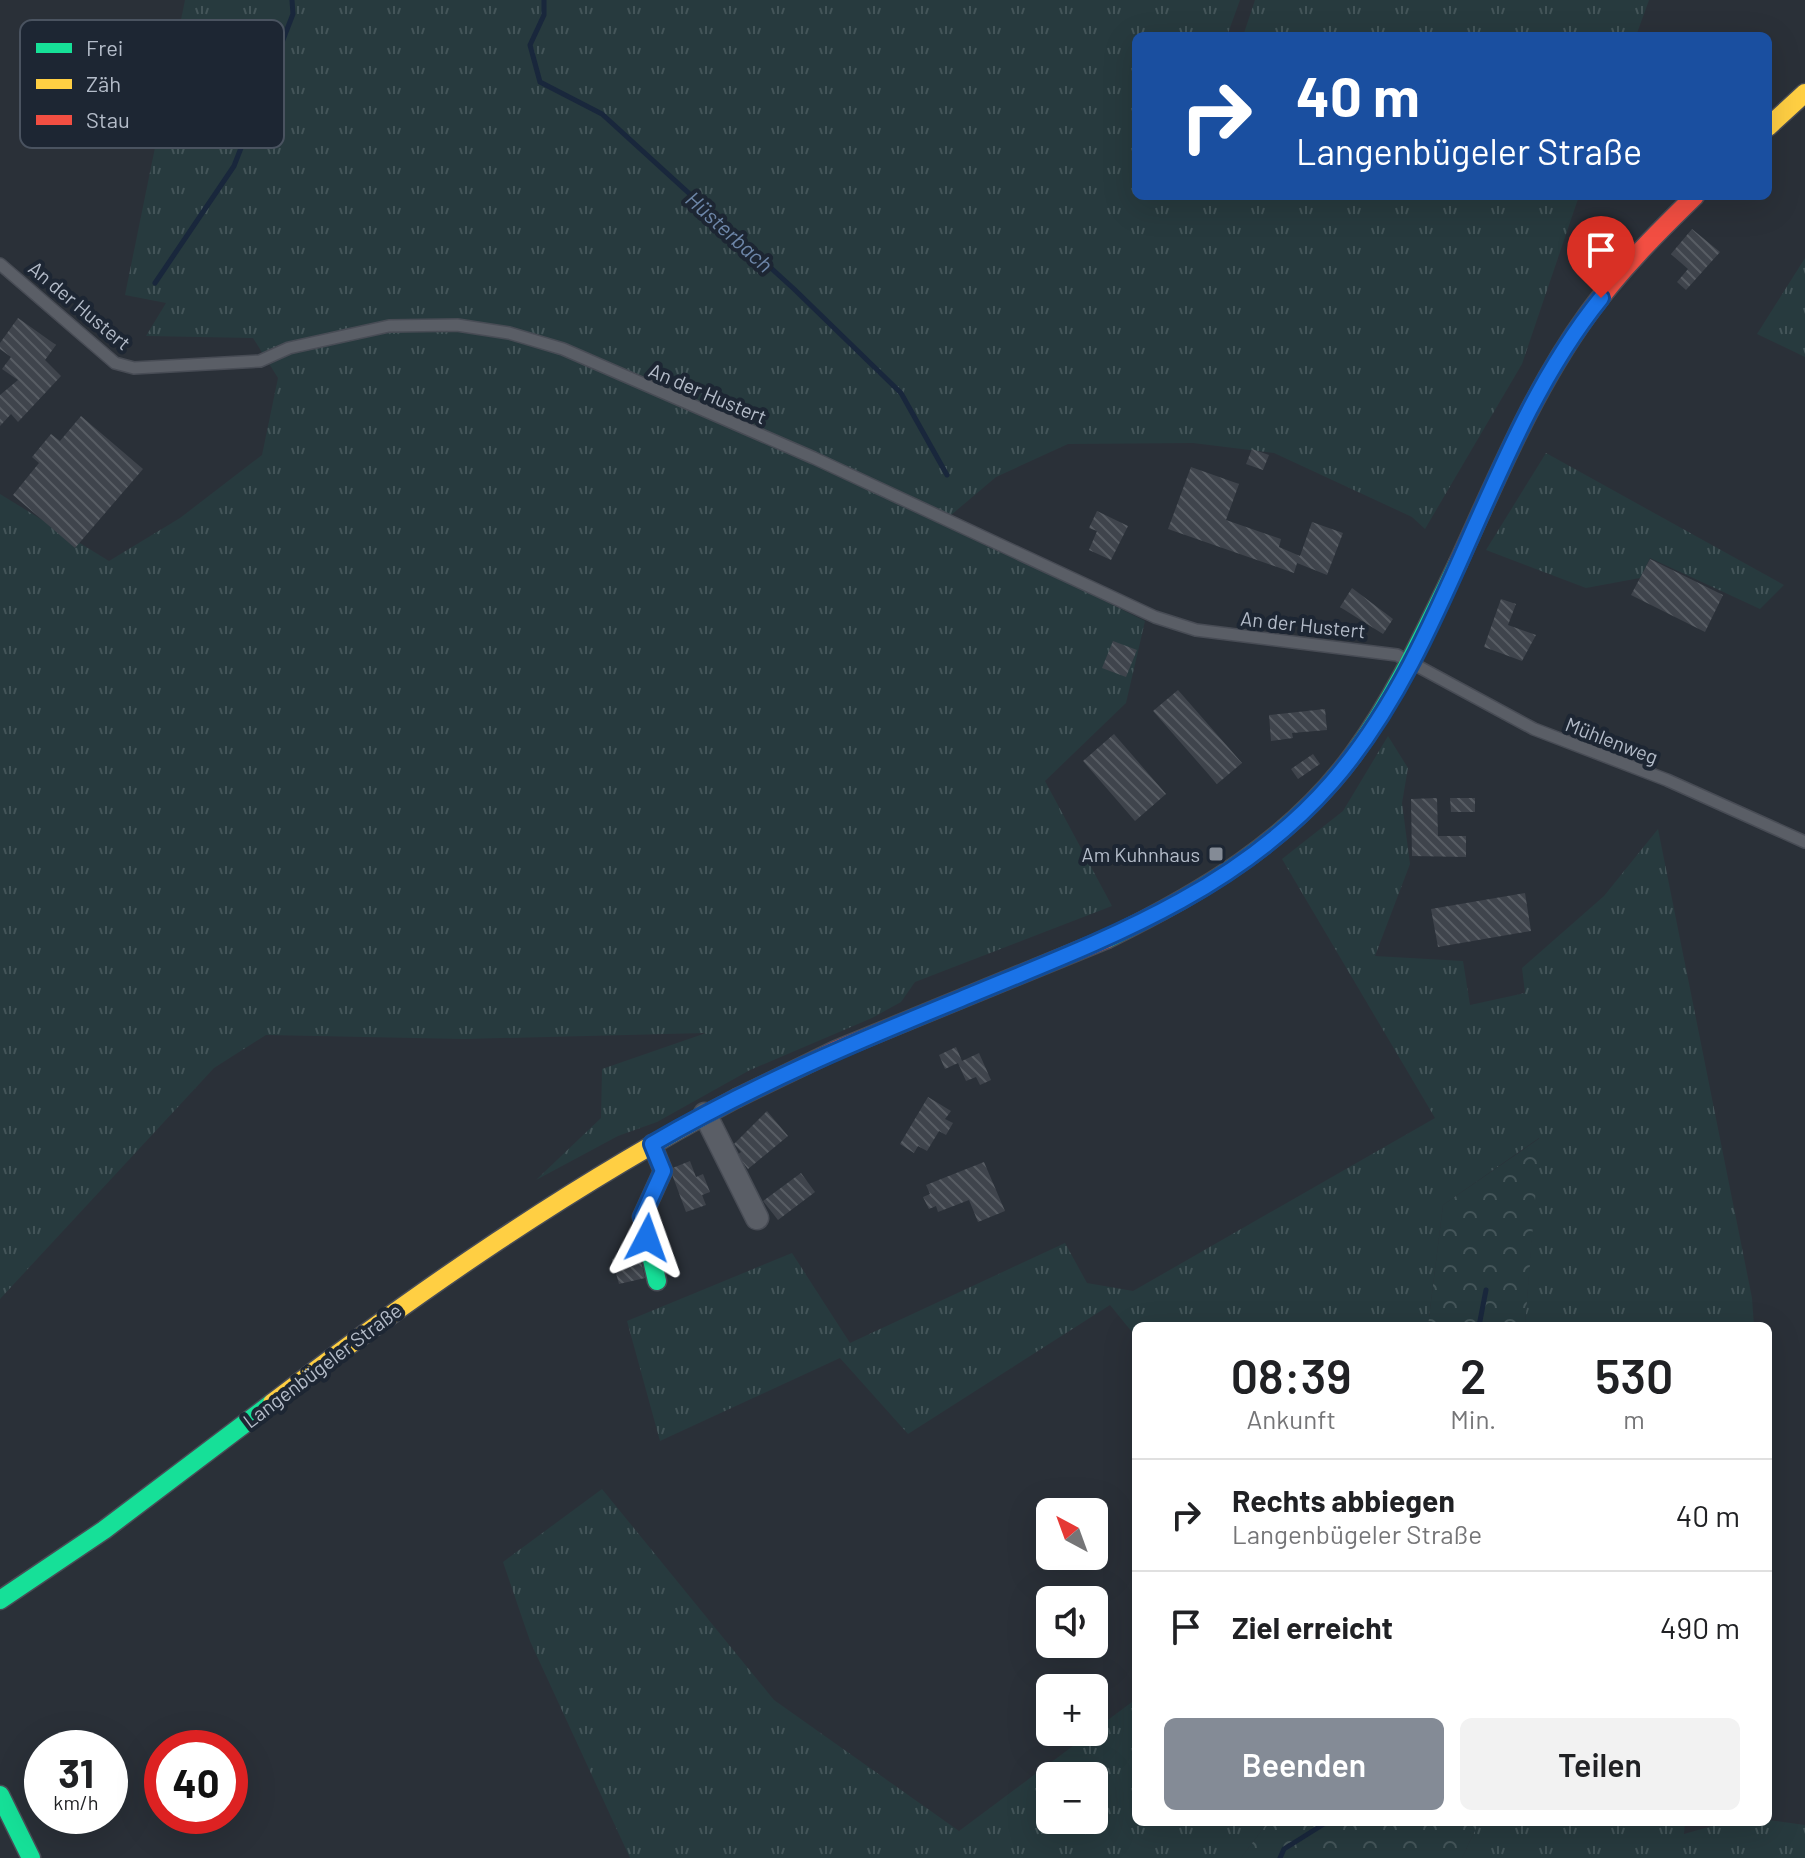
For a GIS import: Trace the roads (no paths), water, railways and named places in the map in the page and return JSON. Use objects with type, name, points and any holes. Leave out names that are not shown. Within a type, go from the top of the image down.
[{"type":"main road","points":[[1772,123],[1805,93]]},
{"type":"main road","name":"Langenbügeler Straße","points":[[0,1600],[138,1503],[438,1278],[652,1144],[705,1114],[837,1050],[1126,931],[1201,893],[1259,853],[1332,782],[1387,705],[1542,389],[1586,316],[1631,261],[1691,200]]},
{"type":"main road","points":[[652,1144],[663,1171],[642,1217],[657,1281]]},
{"type":"main road","points":[[0,1795],[31,1858]]},
{"type":"street","points":[[705,1114],[757,1218]]},
{"type":"lane","name":"An der Hustert","points":[[0,264],[115,363],[134,368],[260,361],[289,348],[389,326],[457,325],[509,333],[563,349],[814,458],[1155,617],[1196,630],[1384,651],[1411,661]]},
{"type":"lane","name":"Mühlenweg","points":[[1411,661],[1534,729],[1667,780],[1805,842]]},
{"type":"waterway","points":[[284,37],[293,14],[292,0]]},
{"type":"waterway","name":"Hüsterbach","points":[[544,0],[544,15],[530,45],[540,82],[602,114],[794,289],[901,393],[947,475]]},
{"type":"waterway","points":[[155,283],[234,166],[241,148]]},
{"type":"waterway","points":[[1480,1322],[1486,1290]]},
{"type":"waterway","points":[[1280,1858],[1284,1849],[1321,1826]]},
{"type":"place","name":"Am Kuhnhaus","points":[[1216,854]]}]
